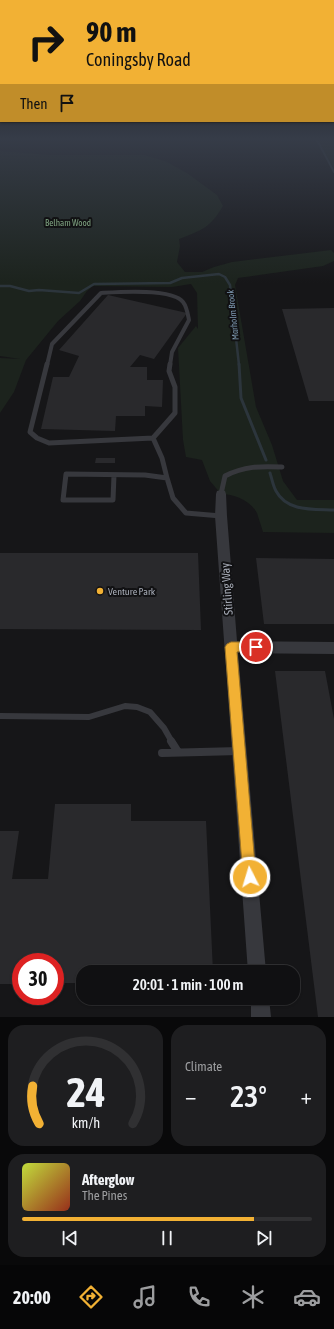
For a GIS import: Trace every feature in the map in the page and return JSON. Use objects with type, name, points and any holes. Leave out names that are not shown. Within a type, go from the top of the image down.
[{"type":"street","name":"Stirling Way","points":[[221,494],[221,516],[256,965]]},
{"type":"street","points":[[231,647],[334,648]]},
{"type":"street","points":[[260,1005],[261,1017]]},
{"type":"lane","points":[[140,292],[174,295],[183,303],[189,320],[172,352],[169,371],[175,387],[175,413],[153,438],[49,443],[37,438],[30,432],[52,344],[101,293],[140,292]]},
{"type":"lane","points":[[153,438],[166,470],[173,498],[186,513],[221,516]]},
{"type":"lane","points":[[221,494],[225,476],[236,469],[255,466],[282,467]]},
{"type":"lane","points":[[114,475],[113,500],[63,500],[66,474],[145,475],[167,478]]},
{"type":"lane","points":[[0,716],[89,717],[125,706],[137,707],[150,712],[164,728],[178,752]]},
{"type":"lane","points":[[162,752],[239,750]]},
{"type":"green space","name":"Belham Wood","points":[[0,187],[207,187],[217,195],[223,206],[214,219],[205,227],[179,239],[180,246],[177,262],[185,272],[202,272],[232,262],[331,250],[334,253],[334,261],[323,266],[238,278],[235,285],[256,407],[272,445],[283,481],[297,500],[334,500],[334,533],[263,532],[254,508],[246,501],[231,495],[221,494],[210,481],[202,460],[186,457],[183,440],[178,348],[196,326],[198,329],[197,293],[191,284],[172,287],[93,286],[87,291],[80,301],[58,321],[26,360],[14,392],[0,413],[0,358],[20,359],[0,356]]},
{"type":"building","points":[[108,295],[187,313],[154,359],[140,355],[130,367],[147,367],[147,380],[163,380],[162,407],[145,406],[145,416],[116,416],[115,431],[41,429],[53,377],[69,377],[79,356],[59,350]]},
{"type":"building","points":[[334,308],[334,401],[309,401],[282,309]]},
{"type":"building","points":[[96,458],[115,458],[115,463],[95,463]]},
{"type":"building","name":"Venture Park","points":[[0,553],[198,553],[201,630],[0,629]]},
{"type":"building","points":[[256,558],[334,559],[334,624],[264,624]]},
{"type":"building","points":[[275,671],[325,671],[334,719],[334,1017],[318,1017]]},
{"type":"building","points":[[55,804],[131,804],[131,821],[206,821],[213,965],[76,965],[76,983],[64,983],[64,953],[12,953],[12,984],[0,984],[0,831],[19,831],[12,879],[48,879]]},
{"type":"waterway","name":"Marholm Brook","points":[[0,286],[10,286],[29,291],[39,290],[79,293],[94,284],[170,283],[182,278],[219,274],[225,277],[230,285],[239,365]]},
{"type":"waterway","name":"Marholm Brook","points":[[239,364],[241,398],[266,460]]},
{"type":"waterway","name":"Marholm Brook","points":[[270,473],[276,491],[287,503],[302,508],[334,510]]},
{"type":"place","name":"Venture Park","points":[[100,591]]},
{"type":"route","points":[[250,877],[231,647],[256,647]]}]
